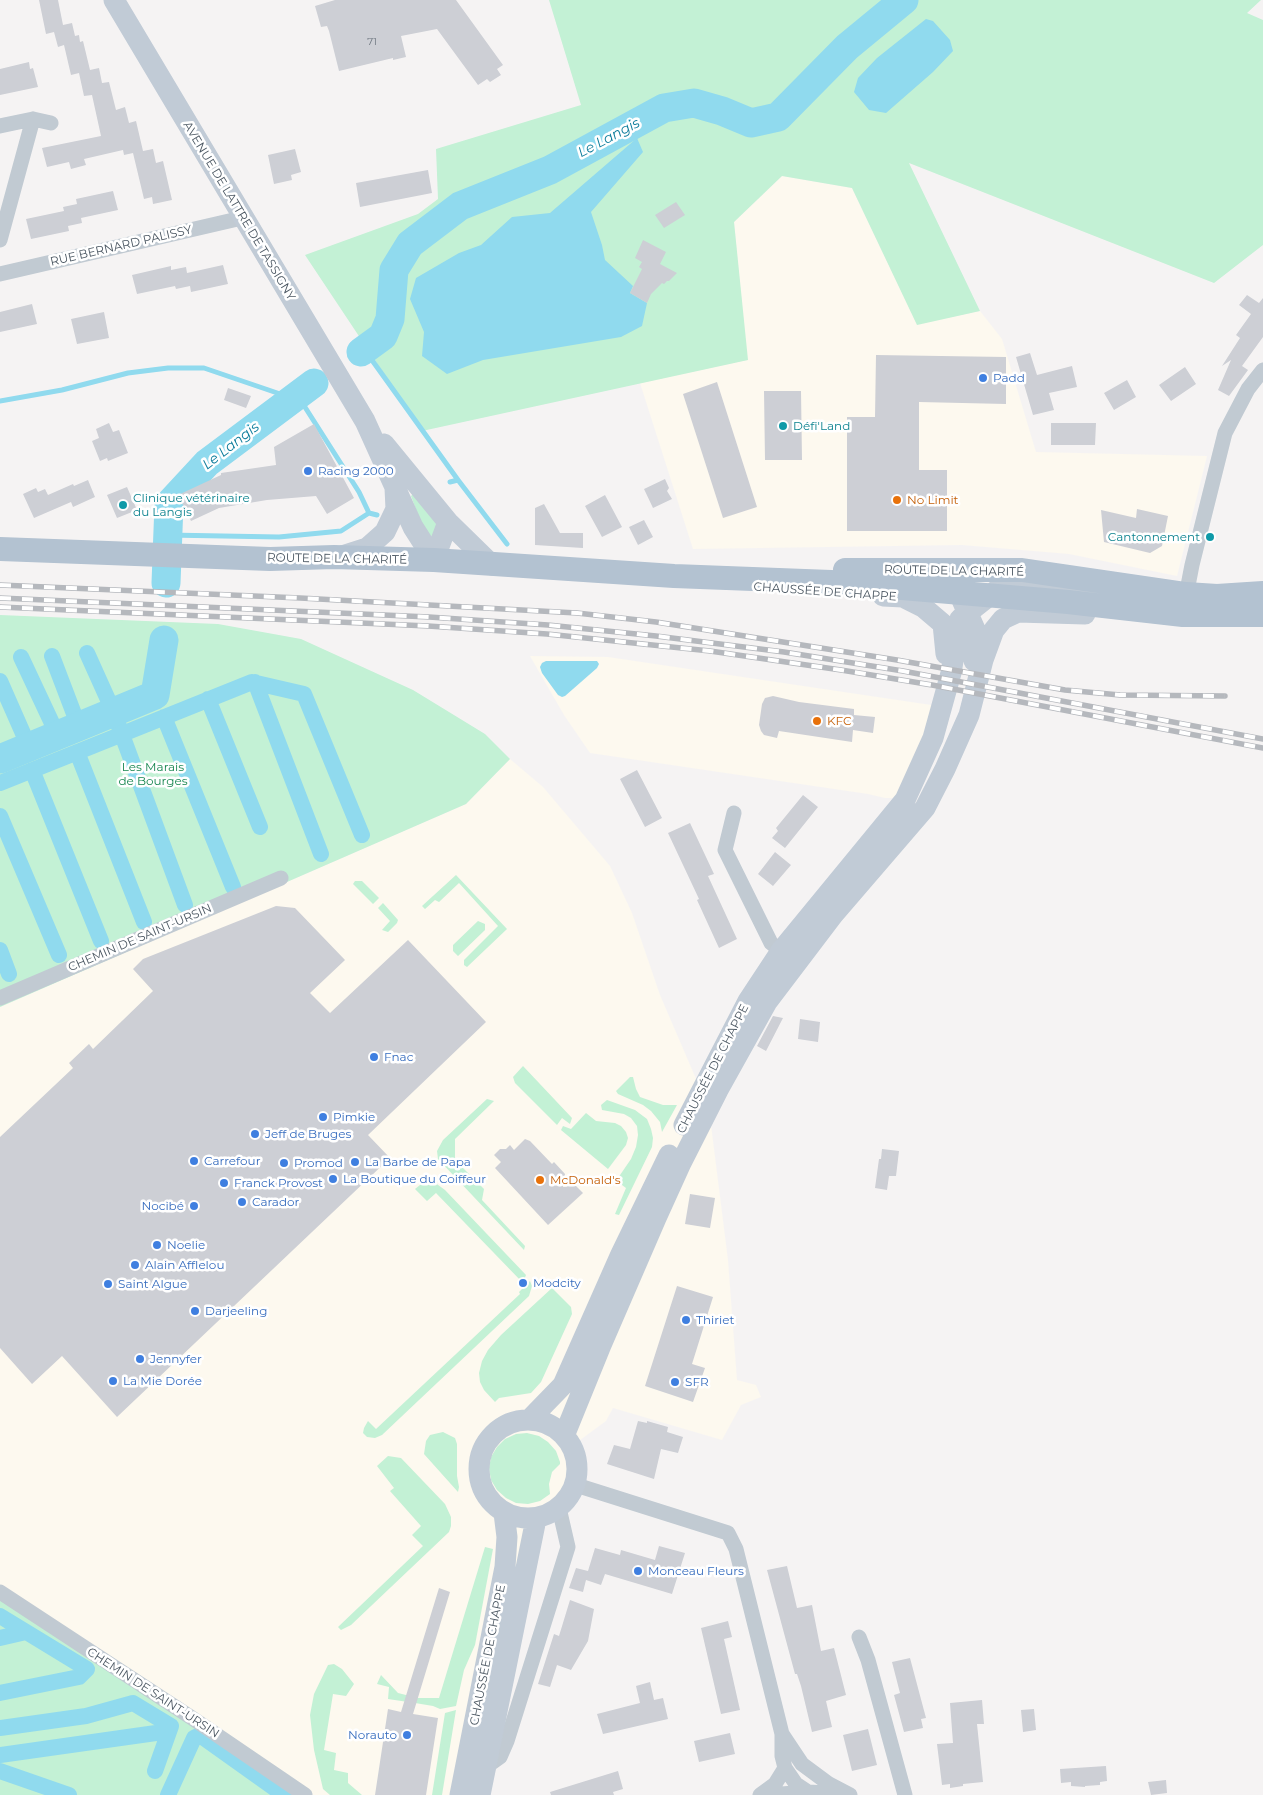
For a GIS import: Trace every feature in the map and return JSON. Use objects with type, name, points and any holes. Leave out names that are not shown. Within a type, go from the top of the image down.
[{"type":"main road","name":"AVENUE DE LATTRE DE TASSIGNY","points":[[114,0],[242,218],[365,421],[414,527],[434,560]]},
{"type":"main road","name":"AVENUE DE LATTRE DE TASSIGNY","points":[[365,421],[411,474],[448,522],[492,565]]},
{"type":"main road","name":"AVENUE DE LATTRE DE TASSIGNY","points":[[334,557],[367,548],[384,532],[396,509],[395,485]]},
{"type":"main road","points":[[434,560],[448,522]]},
{"type":"main road","name":"ROUTE DE LA CHARITÉ","points":[[0,549],[270,559],[334,557],[434,560],[674,576],[831,582],[964,603],[989,596],[1068,602],[1184,605],[1263,615]]},
{"type":"main road","name":"ROUTE DE LA CHARITÉ","points":[[674,576],[722,570],[1022,570],[1126,586],[1184,605],[1217,596],[1263,593]]},
{"type":"main road","points":[[923,570],[964,603]]},
{"type":"main road","name":"CHAUSSÉE DE CHAPPE","points":[[674,576],[714,585],[903,597],[923,607],[943,624],[947,649],[933,738]]},
{"type":"main road","points":[[989,596],[998,589],[1126,586]]},
{"type":"main road","name":"CHAUSSÉE DE CHAPPE","points":[[945,769],[961,726],[972,677],[977,634],[964,603]]},
{"type":"main road","name":"CHAUSSÉE DE CHAPPE","points":[[529,1420],[563,1385],[621,1254],[700,1092],[748,1001],[781,951],[905,800],[933,738],[951,673],[964,603]]},
{"type":"main road","name":"CHAUSSÉE DE CHAPPE","points":[[564,1436],[597,1354],[681,1164],[718,1090],[767,1002],[833,915],[925,808],[969,715],[983,660],[994,630],[1003,620],[1018,612],[1184,605]]},
{"type":"main road","points":[[529,1420],[550,1425],[564,1436],[572,1446],[578,1466],[576,1485],[565,1503],[551,1514],[536,1519],[521,1519],[504,1513],[494,1506],[486,1495],[479,1476],[479,1464],[484,1447],[503,1425],[529,1420]]},
{"type":"main road","name":"CHAUSSÉE DE CHAPPE","points":[[460,1795],[506,1567],[507,1537],[504,1513]]},
{"type":"main road","name":"CHAUSSÉE DE CHAPPE","points":[[480,1795],[536,1519]]},
{"type":"street","points":[[0,240],[33,119]]},
{"type":"street","points":[[0,126],[33,119],[51,123]]},
{"type":"street","name":"RUE BERNARD PALISSY","points":[[0,274],[242,218]]},
{"type":"street","points":[[1184,605],[1225,433],[1248,389],[1263,370]]},
{"type":"street","points":[[734,814],[725,850],[770,944],[781,951]]},
{"type":"street","name":"CHEMIN DE SAINT-URSIN","points":[[0,998],[281,878]]},
{"type":"street","points":[[576,1485],[728,1533],[736,1548],[782,1734],[782,1756],[785,1768],[796,1784],[808,1792]]},
{"type":"street","points":[[486,1767],[500,1757],[507,1741],[568,1547],[559,1508]]},
{"type":"street","name":"CHEMIN DE SAINT-URSIN","points":[[0,1592],[305,1795]]},
{"type":"street","points":[[859,1637],[868,1660],[905,1795]]},
{"type":"street","points":[[782,1734],[802,1764],[829,1784],[851,1795]]},
{"type":"street","points":[[760,1795],[775,1784],[785,1768]]},
{"type":"street","points":[[768,1795],[808,1792],[851,1795]]},
{"type":"shaded area","points":[[782,176],[852,188],[917,324],[980,311],[1002,339],[1036,452],[1207,456],[1177,576],[1069,554],[962,545],[693,549],[640,383],[747,360],[734,222]]},
{"type":"shaded area","points":[[530,656],[608,657],[938,706],[895,798],[885,798],[590,753],[564,715]]},
{"type":"shaded area","points":[[510,759],[543,787],[610,866],[632,913],[660,995],[709,1109],[728,1260],[737,1380],[756,1385],[761,1397],[741,1405],[722,1440],[613,1408],[606,1421],[572,1446],[578,1466],[576,1485],[565,1503],[551,1514],[536,1519],[480,1795],[305,1795],[0,1592],[0,1007],[466,804]]},
{"type":"green space","points":[[549,0],[1261,0],[1247,13],[1263,20],[1263,245],[1214,283],[909,163],[980,311],[917,325],[852,188],[782,176],[734,222],[748,360],[422,431],[305,255],[418,214],[438,199],[436,149],[581,105]]},
{"type":"green space","points":[[414,493],[438,524],[435,537],[425,534],[411,496]]},
{"type":"green space","name":"Les Marais de Bourges","points":[[0,615],[218,624],[301,639],[413,690],[485,734],[510,759],[466,804],[0,1007]]},
{"type":"green space","points":[[456,875],[507,929],[467,967],[464,965],[464,960],[498,926],[459,883],[439,902],[435,900],[425,909],[422,906]]},
{"type":"green space","points":[[355,881],[362,881],[379,898],[373,904],[353,884]]},
{"type":"green space","points":[[383,903],[398,920],[388,932],[382,930],[390,921],[378,908]]},
{"type":"green space","points":[[478,921],[485,924],[485,930],[458,956],[453,951],[453,945]]},
{"type":"green space","points":[[523,1066],[572,1118],[570,1124],[562,1118],[557,1125],[515,1083],[513,1077]]},
{"type":"green space","points":[[630,1077],[633,1077],[640,1097],[663,1105],[677,1105],[662,1132],[660,1122],[651,1111],[643,1105],[618,1094],[616,1091]]},
{"type":"green space","points":[[487,1099],[494,1101],[455,1139],[455,1160],[484,1189],[482,1200],[525,1246],[524,1250],[438,1159],[437,1151],[443,1140]]},
{"type":"green space","points":[[607,1100],[635,1110],[647,1119],[653,1138],[652,1147],[619,1215],[615,1214],[626,1188],[618,1182],[618,1178],[631,1159],[638,1135],[637,1126],[631,1118],[624,1114],[602,1110],[601,1105]]},
{"type":"green space","points":[[586,1113],[596,1121],[615,1123],[626,1132],[628,1138],[626,1145],[608,1169],[561,1130],[563,1126],[571,1129]]},
{"type":"green space","points":[[425,1181],[434,1182],[445,1190],[526,1275],[523,1283],[436,1193],[427,1201],[415,1189]]},
{"type":"green space","points":[[530,1281],[532,1286],[529,1296],[382,1435],[375,1438],[367,1437],[363,1433],[368,1421],[376,1429],[520,1294],[519,1292]]},
{"type":"green space","points":[[552,1288],[571,1307],[572,1314],[541,1382],[531,1393],[499,1398],[495,1402],[484,1390],[480,1382],[479,1373],[482,1361],[488,1350],[501,1335]]},
{"type":"green space","points":[[443,1432],[455,1438],[457,1444],[458,1492],[424,1454],[426,1441],[430,1435]]},
{"type":"green space","points":[[527,1433],[539,1436],[548,1442],[556,1451],[560,1462],[552,1472],[549,1484],[550,1494],[540,1501],[528,1504],[516,1503],[506,1498],[497,1490],[491,1480],[489,1468],[491,1457],[505,1439],[516,1434]]},
{"type":"green space","points":[[388,1456],[401,1458],[445,1504],[451,1517],[451,1526],[449,1532],[351,1625],[341,1630],[338,1627],[423,1546],[412,1535],[421,1526],[390,1491],[394,1488],[377,1466]]},
{"type":"green space","points":[[485,1547],[493,1549],[475,1645],[464,1670],[456,1706],[440,1709],[415,1703],[417,1698],[439,1698]]},
{"type":"green space","points":[[0,1592],[305,1795],[0,1795]]},
{"type":"green space","points":[[334,1664],[342,1669],[354,1684],[346,1696],[333,1694],[324,1750],[336,1753],[334,1770],[348,1773],[348,1783],[362,1795],[330,1795],[323,1789],[314,1750],[310,1715],[314,1694],[328,1665]]},
{"type":"green space","points":[[381,1675],[398,1693],[410,1696],[408,1702],[388,1699],[389,1687],[377,1684]]},
{"type":"green space","points":[[456,1710],[442,1795],[432,1795],[445,1713]]},
{"type":"water","points":[[926,19],[933,21],[950,40],[953,51],[933,72],[886,113],[869,110],[854,92],[858,78],[877,58]]},
{"type":"water","points":[[637,138],[643,152],[591,212],[605,260],[633,286],[630,293],[647,303],[642,326],[621,337],[483,360],[447,374],[422,356],[424,332],[410,299],[416,278],[459,253],[481,245],[512,217],[550,213]]},
{"type":"water","points":[[546,661],[597,661],[599,664],[597,668],[562,697],[558,695],[542,673],[540,667]]},
{"type":"building","points":[[39,0],[58,0],[63,25],[72,23],[75,36],[79,35],[80,42],[83,41],[90,70],[99,68],[102,83],[109,82],[116,110],[125,107],[129,123],[136,121],[143,151],[153,149],[156,163],[163,161],[172,200],[153,204],[152,197],[144,199],[133,153],[124,155],[123,150],[84,159],[86,165],[71,169],[69,162],[47,167],[42,148],[101,136],[92,95],[84,96],[79,73],[71,75],[64,45],[58,47],[54,32],[46,34]]},
{"type":"building","points":[[335,0],[456,0],[503,65],[497,69],[501,75],[490,82],[487,79],[478,85],[437,29],[401,36],[406,57],[393,60],[393,58],[339,71],[329,31],[327,26],[321,27],[315,6]]},
{"type":"building","points":[[29,62],[30,69],[33,68],[38,87],[0,95],[0,69]]},
{"type":"building","points":[[295,149],[301,172],[291,175],[292,180],[274,184],[268,155]]},
{"type":"building","points":[[428,170],[432,193],[360,207],[356,183]]},
{"type":"building","points":[[113,191],[118,210],[81,218],[82,223],[68,226],[69,231],[31,239],[26,219],[64,211],[63,207],[77,204],[76,199]]},
{"type":"building","points":[[676,202],[685,215],[664,228],[655,215]]},
{"type":"building","points":[[643,240],[666,252],[660,264],[677,273],[669,281],[664,284],[662,283],[651,294],[647,303],[630,293],[642,269],[639,267],[642,262],[635,258]]},
{"type":"building","points":[[223,265],[228,284],[191,292],[190,286],[176,289],[175,286],[137,294],[132,275],[171,266],[171,270],[186,267],[187,273]]},
{"type":"building","points":[[1247,295],[1259,303],[1263,298],[1263,337],[1242,366],[1248,370],[1229,396],[1218,390],[1231,360],[1222,366],[1240,338],[1236,335],[1251,314],[1239,305]]},
{"type":"building","points":[[32,304],[37,324],[0,332],[0,312]]},
{"type":"building","points":[[104,312],[109,338],[77,344],[71,319]]},
{"type":"building","points":[[1030,353],[1037,375],[1072,366],[1077,387],[1049,393],[1054,410],[1033,415],[1016,357]]},
{"type":"building","points":[[876,355],[1006,357],[1006,404],[919,402],[919,470],[947,470],[947,531],[847,531],[847,417],[875,417]]},
{"type":"building","points":[[1185,367],[1196,384],[1171,401],[1159,385]]},
{"type":"building","points":[[1127,380],[1136,397],[1114,410],[1104,393]]},
{"type":"building","points":[[717,382],[757,507],[723,518],[683,394]]},
{"type":"building","points":[[228,388],[251,396],[246,408],[224,400]]},
{"type":"building","name":"Défi'Land","points":[[764,391],[801,391],[802,460],[765,460]]},
{"type":"building","points":[[109,423],[113,432],[119,430],[128,453],[108,461],[107,458],[100,461],[92,441],[99,438],[96,429]]},
{"type":"building","points":[[1051,423],[1096,423],[1095,445],[1051,445]]},
{"type":"building","points":[[314,424],[354,498],[327,514],[316,496],[267,500],[219,508],[191,521],[178,495],[221,475],[221,473],[276,465],[274,447]]},
{"type":"building","points":[[665,479],[669,488],[667,491],[672,499],[653,508],[644,489]]},
{"type":"building","points":[[88,480],[95,497],[73,507],[71,502],[34,518],[23,494],[36,488],[38,492],[45,489],[48,495],[73,484],[74,486]]},
{"type":"building","name":"Clinique vétérinaire du Langis","points":[[127,487],[137,510],[117,518],[107,495]]},
{"type":"building","points":[[605,495],[622,527],[602,537],[585,506]]},
{"type":"building","points":[[544,504],[560,533],[583,533],[583,548],[535,545],[535,508]]},
{"type":"building","points":[[1137,509],[1168,516],[1162,546],[1150,553],[1104,542],[1101,510],[1136,518]]},
{"type":"building","points":[[644,520],[653,537],[638,545],[629,527]]},
{"type":"building","name":"KFC","points":[[773,696],[799,702],[854,709],[854,715],[875,717],[873,733],[853,730],[852,742],[779,731],[777,738],[764,735],[759,725],[762,704],[765,698]]},
{"type":"building","points":[[637,770],[662,818],[645,827],[620,779]]},
{"type":"building","points":[[803,795],[818,807],[785,848],[772,838],[778,831],[776,828]]},
{"type":"building","points":[[690,823],[714,874],[708,876],[737,939],[719,948],[697,900],[699,899],[668,833]]},
{"type":"building","points":[[775,852],[791,865],[773,886],[758,874]]},
{"type":"building","name":"Carrefour","points":[[276,906],[295,908],[345,960],[310,993],[330,1013],[408,940],[486,1022],[368,1135],[390,1158],[117,1417],[62,1356],[32,1384],[0,1348],[0,1137],[73,1068],[69,1063],[89,1044],[93,1049],[153,991],[133,969],[143,959]]},
{"type":"building","points":[[773,1016],[783,1018],[766,1051],[757,1046]]},
{"type":"building","points":[[800,1019],[820,1022],[818,1042],[798,1039]]},
{"type":"building","name":"McDonald's","points":[[525,1139],[530,1141],[552,1164],[554,1162],[565,1174],[563,1187],[575,1185],[583,1193],[548,1225],[495,1168],[501,1162],[494,1155],[500,1149],[506,1149],[510,1145],[514,1150]]},
{"type":"building","points":[[882,1149],[899,1151],[896,1176],[889,1176],[887,1190],[875,1188]]},
{"type":"building","points":[[690,1194],[715,1198],[710,1228],[685,1224]]},
{"type":"building","points":[[677,1286],[713,1297],[692,1364],[705,1368],[693,1402],[645,1386]]},
{"type":"building","points":[[638,1421],[647,1423],[647,1421],[668,1427],[667,1432],[683,1437],[678,1453],[661,1449],[654,1479],[607,1464],[614,1445],[630,1449]]},
{"type":"building","name":"Monceau Fleurs","points":[[659,1546],[685,1553],[672,1594],[605,1574],[601,1585],[586,1580],[583,1592],[569,1588],[576,1568],[588,1571],[595,1548],[620,1555],[621,1550],[655,1560]]},
{"type":"building","points":[[787,1566],[797,1608],[812,1605],[821,1651],[834,1648],[846,1695],[826,1701],[832,1727],[812,1732],[801,1686],[797,1674],[795,1674],[767,1570]]},
{"type":"building","points":[[439,1588],[450,1592],[413,1714],[438,1718],[426,1795],[375,1795],[388,1709],[401,1712]]},
{"type":"building","points":[[570,1600],[594,1609],[588,1641],[571,1670],[557,1665],[550,1687],[538,1684],[554,1634],[559,1636]]},
{"type":"building","points":[[728,1621],[732,1637],[724,1639],[740,1710],[721,1714],[701,1628]]},
{"type":"building","points":[[910,1658],[926,1718],[921,1719],[923,1728],[904,1732],[894,1695],[900,1693],[892,1662]]},
{"type":"building","points":[[650,1682],[654,1700],[663,1698],[668,1719],[603,1734],[597,1714],[640,1703],[636,1686]]},
{"type":"building","points":[[982,1700],[984,1724],[977,1724],[983,1782],[963,1784],[963,1786],[950,1788],[950,1784],[942,1785],[937,1744],[953,1743],[950,1703]]},
{"type":"building","points":[[1034,1709],[1036,1730],[1023,1732],[1021,1710]]},
{"type":"building","points":[[868,1729],[877,1765],[852,1771],[843,1735]]},
{"type":"building","points":[[730,1733],[735,1754],[699,1762],[694,1741]]},
{"type":"building","points":[[1106,1766],[1107,1781],[1100,1782],[1100,1785],[1085,1787],[1071,1786],[1071,1782],[1061,1783],[1060,1769]]},
{"type":"building","points":[[618,1771],[623,1789],[613,1792],[614,1795],[551,1795],[550,1792]]},
{"type":"building","points":[[1166,1780],[1167,1793],[1151,1795],[1148,1782]]},
{"type":"waterway","name":"Le Langis","points":[[361,352],[383,336],[390,319],[394,270],[410,244],[460,206],[550,170],[664,108],[694,103],[722,111],[751,123],[778,117],[847,47],[904,0]]},
{"type":"waterway","points":[[364,349],[458,480],[450,482]]},
{"type":"waterway","points":[[0,401],[62,390],[128,373],[168,368],[204,368],[292,398],[303,404],[359,492],[369,513]]},
{"type":"waterway","name":"Le Langis","points":[[166,583],[169,504],[207,463],[314,383]]},
{"type":"waterway","points":[[458,480],[507,544]]},
{"type":"waterway","points":[[167,535],[279,537],[341,531],[369,513],[377,515]]},
{"type":"waterway","name":"Le Langis","points":[[0,759],[155,695],[164,640]]},
{"type":"waterway","points":[[87,653],[114,713],[185,905]]},
{"type":"waterway","points":[[52,656],[79,727]]},
{"type":"waterway","points":[[21,657],[58,736]]},
{"type":"waterway","points":[[0,681],[29,747]]},
{"type":"waterway","points":[[0,783],[252,682],[304,694],[362,835]]},
{"type":"waterway","points":[[255,682],[321,854]]},
{"type":"waterway","points":[[208,699],[260,827]]},
{"type":"waterway","points":[[164,717],[233,887]]},
{"type":"waterway","points":[[77,752],[144,922]]},
{"type":"waterway","points":[[32,770],[101,941]]},
{"type":"waterway","points":[[0,816],[59,955]]},
{"type":"waterway","points":[[0,950],[9,974]]},
{"type":"waterway","points":[[0,1616],[87,1669],[79,1677],[0,1693]]},
{"type":"waterway","points":[[0,1638],[26,1632]]},
{"type":"waterway","points":[[0,1728],[86,1716],[133,1703],[171,1726],[163,1732],[0,1755]]},
{"type":"waterway","points":[[155,1771],[171,1726]]},
{"type":"waterway","points":[[168,1795],[194,1738],[198,1736],[204,1738],[284,1795]]},
{"type":"waterway","points":[[0,1771],[69,1795]]},
{"type":"railway","points":[[0,585],[300,598],[577,613],[656,622],[897,660],[1065,690],[1120,695],[1225,696]]},
{"type":"railway","points":[[0,598],[429,617],[548,625],[656,636],[784,652],[903,671],[1263,739]]},
{"type":"railway","points":[[0,607],[428,626],[547,634],[710,651],[932,685],[1263,748]]},
{"type":"place","name":"Padd","points":[[983,378]]},
{"type":"place","name":"Défi'Land","points":[[783,426]]},
{"type":"place","name":"Racing 2000","points":[[308,471]]},
{"type":"place","name":"No Limit","points":[[897,500]]},
{"type":"place","name":"Clinique vétérinaire du Langis","points":[[123,505]]},
{"type":"place","name":"Cantonnement","points":[[1210,537]]},
{"type":"place","name":"KFC","points":[[817,721]]},
{"type":"place","name":"Fnac","points":[[374,1057]]},
{"type":"place","name":"Pimkie","points":[[323,1117]]},
{"type":"place","name":"Jeff de Bruges","points":[[255,1134]]},
{"type":"place","name":"Carrefour","points":[[194,1161]]},
{"type":"place","name":"La Barbe de Papa","points":[[355,1162]]},
{"type":"place","name":"Promod","points":[[284,1163]]},
{"type":"place","name":"La Boutique du Coiffeur","points":[[333,1179]]},
{"type":"place","name":"McDonald's","points":[[540,1180]]},
{"type":"place","name":"Franck Provost","points":[[224,1183]]},
{"type":"place","name":"Carador","points":[[242,1202]]},
{"type":"place","name":"Nocibé","points":[[194,1206]]},
{"type":"place","name":"Noelie","points":[[157,1245]]},
{"type":"place","name":"Alain Afflelou","points":[[135,1265]]},
{"type":"place","name":"Modcity","points":[[523,1283]]},
{"type":"place","name":"Saint Algue","points":[[108,1284]]},
{"type":"place","name":"Darjeeling","points":[[195,1311]]},
{"type":"place","name":"Thiriet","points":[[686,1320]]},
{"type":"place","name":"Jennyfer","points":[[140,1359]]},
{"type":"place","name":"La Mie Dorée","points":[[113,1381]]},
{"type":"place","name":"SFR","points":[[675,1382]]},
{"type":"place","name":"Monceau Fleurs","points":[[638,1571]]},
{"type":"place","name":"Norauto","points":[[407,1735]]}]
